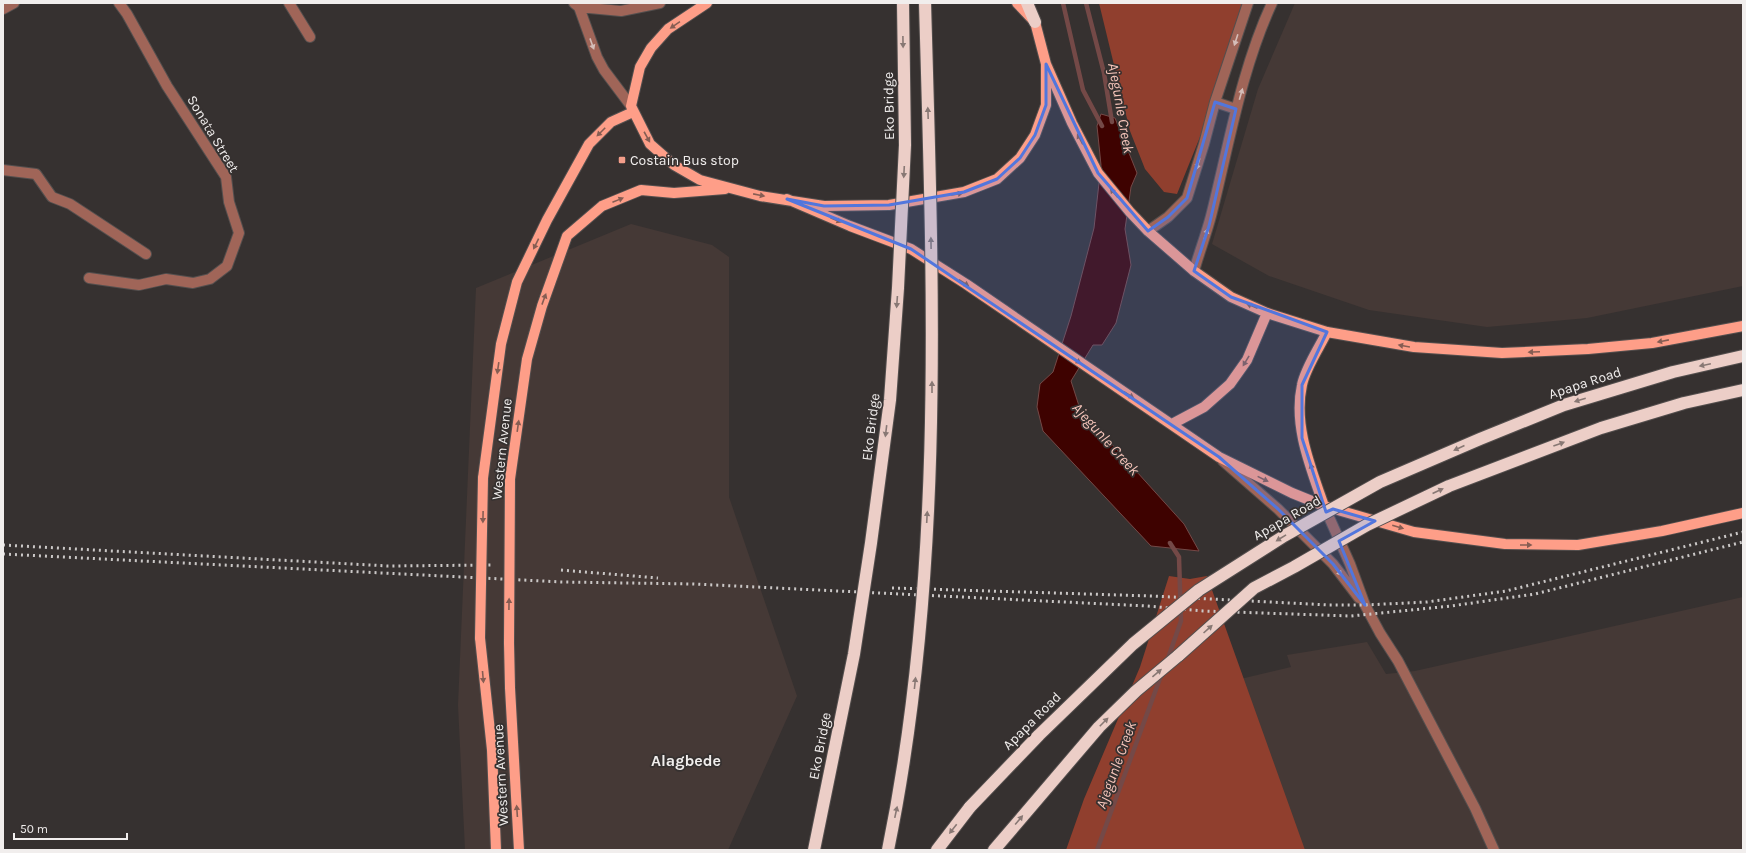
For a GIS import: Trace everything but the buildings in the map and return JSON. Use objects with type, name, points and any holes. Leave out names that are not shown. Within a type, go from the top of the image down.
[{"type":"highway","name":"Eko Bridge","points":[[814,850],[854,654],[871,543],[890,400],[898,288],[905,145],[903,3]]},
{"type":"highway","points":[[888,850],[899,797],[911,718],[920,637],[932,433],[932,295],[925,3]]},
{"type":"highway","points":[[1027,3],[1035,22]]},
{"type":"highway","name":"Apapa Road","points":[[937,850],[970,807],[1033,740],[1133,644],[1200,590],[1284,536],[1380,482],[1564,405],[1674,372],[1743,356]]},
{"type":"highway","points":[[994,850],[1104,722],[1136,690],[1179,655],[1254,588],[1367,525],[1449,486],[1601,428],[1684,403],[1743,390]]},
{"type":"main road","points":[[707,3],[668,29],[651,48],[640,67],[632,109],[650,144],[674,165],[700,180],[760,196],[787,199],[824,206],[889,205],[964,192],[997,179],[1020,158],[1035,135],[1046,105],[1046,64]]},
{"type":"main road","points":[[1017,3],[1035,22],[1046,64],[1072,123],[1098,173],[1130,212],[1148,231],[1194,271],[1231,297],[1267,313],[1327,332],[1414,347],[1502,354],[1588,349],[1652,343],[1743,326]]},
{"type":"main road","name":"Western Avenue","points":[[496,850],[492,750],[480,638],[483,478],[501,344],[517,282],[547,220],[589,144],[611,122],[632,109]]},
{"type":"main road","name":"Western Avenue","points":[[519,850],[510,688],[510,479],[527,359],[542,306],[568,236],[602,206],[641,190],[674,193],[732,189]]},
{"type":"main road","points":[[787,199],[850,226],[911,249],[966,284],[1219,457],[1292,493],[1324,506],[1414,532],[1505,544],[1578,545],[1662,531],[1743,513]]},
{"type":"main road","points":[[1172,424],[1204,407],[1230,384],[1247,360],[1267,313]]},
{"type":"main road","points":[[1324,506],[1302,438],[1300,411],[1302,384],[1327,332]]},
{"type":"street","points":[[3,9],[14,3]]},
{"type":"street","name":"Sonata Street","points":[[89,278],[139,285],[166,278],[193,283],[210,280],[226,266],[239,233],[229,202],[226,177],[167,86],[128,14],[119,3]]},
{"type":"street","points":[[289,3],[310,37]]},
{"type":"street","points":[[632,109],[604,70],[597,57],[576,5],[621,11],[660,3]]},
{"type":"street","points":[[1148,231],[1168,217],[1187,198],[1215,102],[1248,3]]},
{"type":"street","points":[[1194,271],[1210,221],[1236,109],[1259,31],[1272,3]]},
{"type":"street","points":[[1215,102],[1236,109]]},
{"type":"street","points":[[3,170],[36,174],[52,197],[70,204],[146,254]]},
{"type":"street","points":[[1219,457],[1278,509],[1327,559],[1365,606]]},
{"type":"street","points":[[1324,506],[1350,564],[1365,606],[1398,661],[1475,808],[1494,850]]},
{"type":"highlighted area","points":[[1046,64],[1098,173],[1148,231],[1168,217],[1187,198],[1215,102],[1236,109],[1209,226],[1194,271],[1231,297],[1327,332],[1302,385],[1302,438],[1326,512],[1333,509],[1375,521],[1339,541],[1365,605],[1333,564],[1278,509],[1219,457],[911,249],[787,199],[824,206],[889,205],[964,192],[997,179],[1020,158],[1035,135],[1046,105]]},
{"type":"shaded area","points":[[1099,3],[1244,3],[1204,127],[1177,194],[1164,192],[1145,169],[1130,131]]},
{"type":"shaded area","points":[[1295,3],[1743,3],[1743,286],[1587,318],[1487,327],[1369,310],[1269,276],[1212,244],[1258,89]]},
{"type":"shaded area","points":[[631,224],[712,245],[729,257],[729,497],[797,696],[728,850],[465,850],[458,705],[476,288]]},
{"type":"shaded area","points":[[1169,576],[1190,579],[1207,576],[1305,850],[1066,850],[1084,799],[1140,667]]},
{"type":"shaded area","points":[[1743,597],[1743,850],[1158,850],[1194,690],[1291,667],[1287,655],[1367,642],[1386,674],[1415,671]]},
{"type":"water","points":[[1101,114],[1115,118],[1137,173],[1131,187],[1125,229],[1131,265],[1116,323],[1102,345],[1093,345],[1071,381],[1080,409],[1184,524],[1199,551],[1151,546],[1043,431],[1037,407],[1040,384],[1053,372],[1071,316],[1094,228],[1101,165],[1097,126]]},
{"type":"waterway","points":[[1063,3],[1083,90],[1102,126]]},
{"type":"waterway","name":"Ajegunle Creek","points":[[1086,3],[1104,73],[1112,122]]},
{"type":"waterway","name":"Ajegunle Creek","points":[[1167,661],[1181,621],[1179,557],[1170,543]]},
{"type":"waterway","name":"Ajegunle Creek","points":[[1097,850],[1162,673]]},
{"type":"railway","points":[[892,588],[1152,596],[1329,605],[1427,602],[1506,591],[1743,532]]},
{"type":"railway","points":[[3,554],[562,582],[694,584],[1147,606],[1203,611],[1351,616],[1451,606],[1535,594],[1743,542]]},
{"type":"railway","points":[[3,545],[388,566],[492,565]]},
{"type":"railway","points":[[561,570],[658,578]]},
{"type":"place","name":"Costain Bus stop","points":[[622,160]]},
{"type":"district","name":"Alagbede","points":[[686,760]]}]
